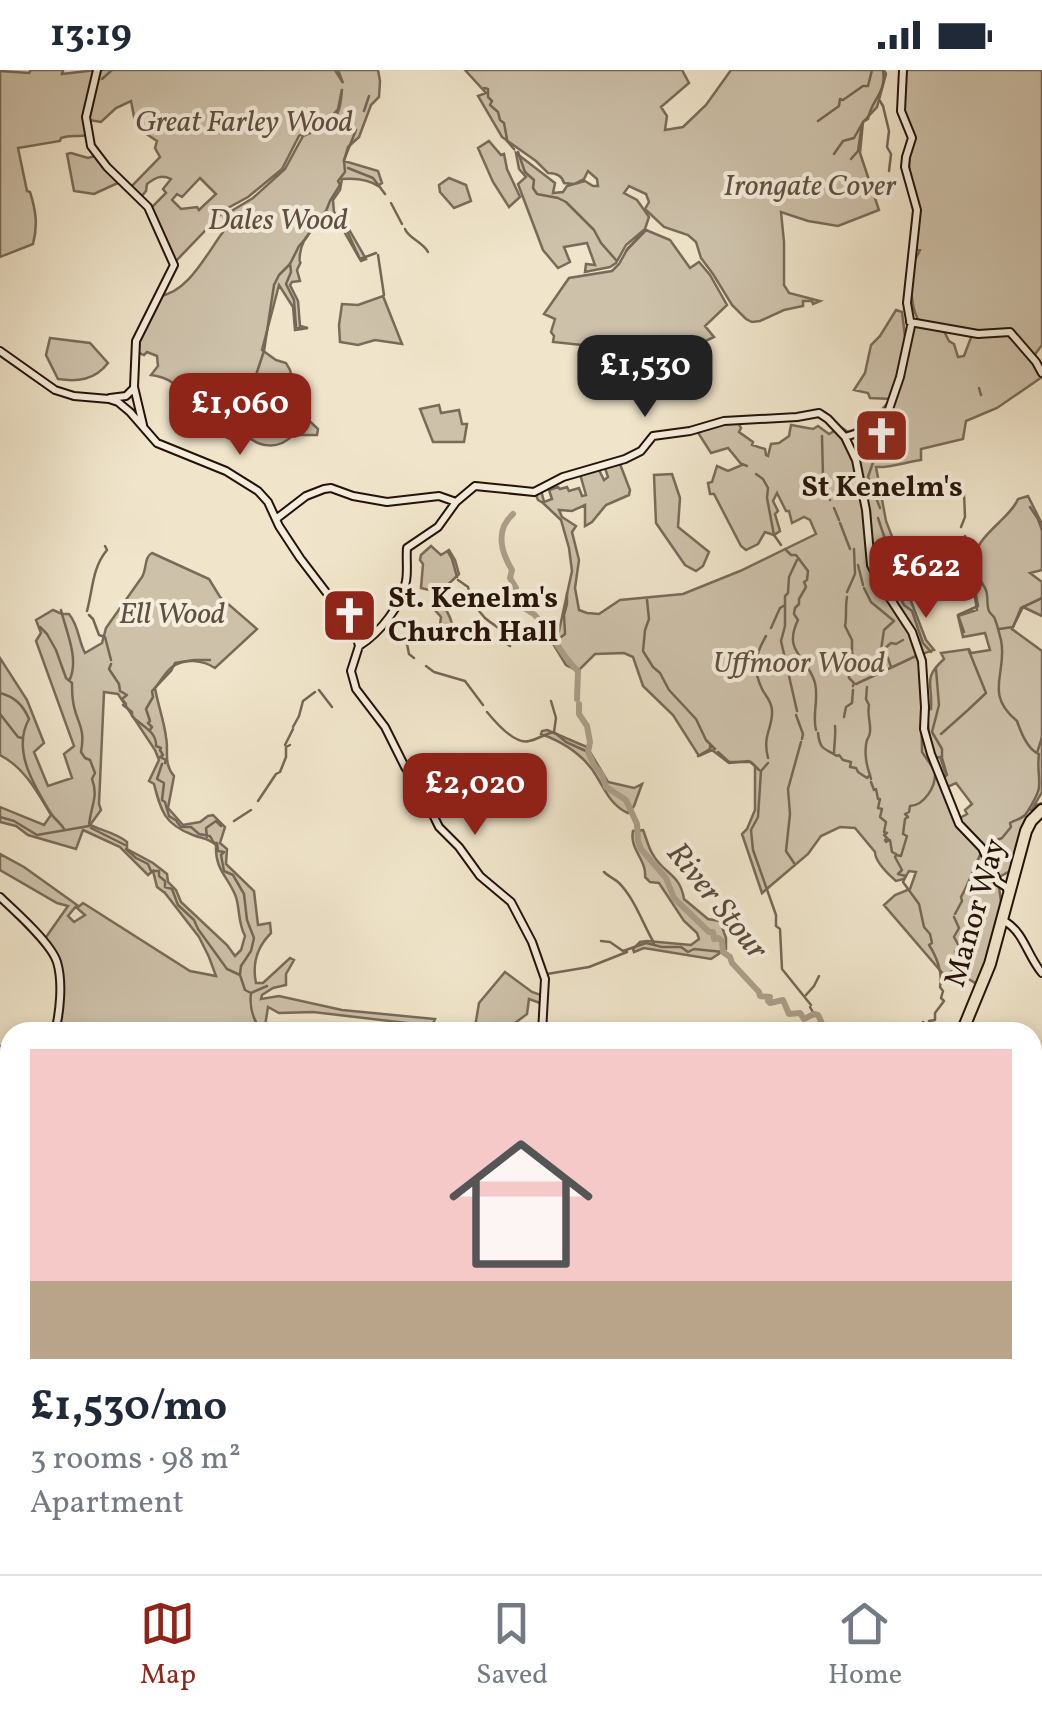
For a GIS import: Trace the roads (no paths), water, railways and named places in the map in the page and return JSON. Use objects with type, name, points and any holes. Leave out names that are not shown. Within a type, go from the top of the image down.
[{"type":"highway","name":"Manor Way","points":[[969,1022],[990,964],[1026,830],[1042,812]]},
{"type":"highway","name":"Manor Way","points":[[970,1022],[986,989],[1007,927],[1028,833],[1042,812]]},
{"type":"street","points":[[98,70],[87,112],[91,146],[106,167],[148,207],[174,263],[138,334],[134,353],[134,388],[143,427]]},
{"type":"street","points":[[844,436],[867,430],[888,412],[900,377],[910,322],[908,282],[917,210],[905,167],[912,138],[901,112],[903,70]]},
{"type":"street","points":[[910,322],[961,332],[1010,332],[1042,373]]},
{"type":"street","points":[[0,351],[58,391],[74,396],[109,399],[126,396],[134,388]]},
{"type":"street","points":[[109,399],[127,409],[162,446],[216,466],[249,484],[268,502],[307,568],[357,636],[359,646],[351,671],[356,689],[384,727],[440,828],[480,876],[510,902],[532,942],[545,979],[543,1022]]},
{"type":"street","points":[[359,646],[374,634],[398,602],[406,578],[407,548],[438,527],[456,502],[475,486],[537,491],[563,477],[614,464],[638,453],[654,436],[724,421],[819,412],[844,436],[852,450],[866,510],[871,565],[912,632],[922,661],[924,729],[931,754],[959,824],[982,848],[998,882],[1009,888]]},
{"type":"street","points":[[276,519],[306,496],[332,488],[387,502],[439,496],[456,502]]},
{"type":"street","points":[[0,897],[56,961],[60,986],[56,1022]]},
{"type":"street","points":[[1007,927],[1016,928],[1042,973]]},
{"type":"waterway","points":[[102,79],[112,70]]},
{"type":"waterway","points":[[818,121],[839,106],[840,99],[868,86],[872,70]]},
{"type":"waterway","points":[[834,154],[843,141],[854,138],[868,119],[883,85],[883,70]]},
{"type":"waterway","points":[[484,88],[488,89],[490,105],[504,123],[507,139]]},
{"type":"waterway","points":[[364,111],[369,96]]},
{"type":"waterway","points":[[880,101],[889,131],[889,171]]},
{"type":"waterway","points":[[851,159],[858,151],[862,124]]},
{"type":"waterway","points":[[253,384],[264,351],[274,285],[340,185],[344,160],[356,130]]},
{"type":"waterway","points":[[507,141],[514,149]]},
{"type":"waterway","points":[[518,152],[525,172],[534,180],[537,194],[566,202],[616,260]]},
{"type":"waterway","points":[[348,168],[373,178],[385,194]]},
{"type":"waterway","points":[[391,203],[402,224]]},
{"type":"waterway","points":[[328,212],[346,228],[360,259],[376,253]]},
{"type":"waterway","points":[[405,229],[428,252]]},
{"type":"waterway","points":[[626,251],[646,230]]},
{"type":"waterway","points":[[378,255],[384,295]]},
{"type":"waterway","points":[[290,263],[286,284],[294,300],[296,327],[302,329]]},
{"type":"waterway","points":[[979,388],[981,395]]},
{"type":"waterway","points":[[822,436],[823,477],[830,500]]},
{"type":"waterway","points":[[879,445],[868,477],[880,508]]},
{"type":"waterway","points":[[742,464],[747,466]]},
{"type":"waterway","points":[[756,474],[768,488],[774,535],[781,545]]},
{"type":"waterway","points":[[961,527],[965,517],[964,493]]},
{"type":"waterway","points":[[1030,507],[1042,530]]},
{"type":"waterway","points":[[834,508],[839,520]]},
{"type":"waterway","name":"River Stour","points":[[513,514],[504,527],[502,541],[516,588],[514,598],[540,623]]},
{"type":"waterway","points":[[878,518],[891,546],[893,583],[904,605],[912,611],[923,643],[931,652]]},
{"type":"waterway","points":[[840,523],[850,549]]},
{"type":"waterway","points":[[964,632],[958,615],[978,606],[965,536]]},
{"type":"waterway","points":[[87,611],[105,546]]},
{"type":"waterway","points":[[785,549],[796,555],[808,571],[806,587],[795,608],[798,620],[793,640],[815,683],[816,730]]},
{"type":"waterway","points":[[847,592],[855,574],[854,549]]},
{"type":"waterway","points":[[448,552],[457,577]]},
{"type":"waterway","points":[[797,560],[785,596],[781,641],[797,711]]},
{"type":"waterway","points":[[858,565],[863,585]]},
{"type":"waterway","points":[[980,571],[988,608],[1001,640],[1001,701],[1017,721],[1028,745],[1039,754],[1039,787],[1034,801],[987,852]]},
{"type":"waterway","points":[[458,580],[468,587],[480,612],[501,630],[510,646]]},
{"type":"waterway","points":[[864,588],[871,602],[894,621],[884,630],[881,650],[891,667]]},
{"type":"waterway","points":[[556,641],[565,634],[567,593]]},
{"type":"waterway","points":[[847,597],[845,626],[852,640],[855,663],[849,668],[849,678],[853,686]]},
{"type":"waterway","points":[[999,629],[1013,627],[1021,608],[1042,598]]},
{"type":"waterway","points":[[647,600],[649,619],[643,651],[715,749]]},
{"type":"waterway","points":[[771,628],[785,605]]},
{"type":"waterway","points":[[61,610],[72,653],[70,679]]},
{"type":"waterway","points":[[89,615],[99,635],[105,637],[111,660]]},
{"type":"waterway","name":"River Stour","points":[[541,624],[578,671],[577,699]]},
{"type":"waterway","points":[[0,817],[37,835],[89,826],[95,773],[90,760],[81,752],[82,736],[72,683],[40,627]]},
{"type":"waterway","points":[[766,636],[756,668],[772,708],[766,743],[768,758]]},
{"type":"waterway","points":[[883,650],[903,640]]},
{"type":"waterway","points":[[407,644],[414,658]]},
{"type":"waterway","points":[[969,651],[986,693],[969,709]]},
{"type":"waterway","points":[[856,684],[916,656]]},
{"type":"waterway","points":[[150,730],[146,709],[152,691],[175,663],[210,660]]},
{"type":"waterway","points":[[111,664],[109,669],[120,691],[127,695],[122,699],[126,704],[123,705],[151,732],[165,763]]},
{"type":"waterway","points":[[426,666],[465,681],[483,705]]},
{"type":"waterway","points":[[936,669],[939,705],[932,732],[942,749],[947,775],[944,777]]},
{"type":"waterway","points":[[867,687],[870,734],[866,753],[870,775]]},
{"type":"waterway","points":[[319,690],[332,707]]},
{"type":"waterway","points":[[844,717],[846,707],[852,703],[853,690]]},
{"type":"waterway","points":[[293,727],[303,701],[315,692]]},
{"type":"waterway","points":[[921,692],[922,752],[933,768]]},
{"type":"waterway","points":[[0,693],[18,702],[29,719],[24,731],[24,756],[38,792],[64,829]]},
{"type":"waterway","points":[[551,701],[556,718],[554,732]]},
{"type":"waterway","name":"River Stour","points":[[579,704],[594,765],[606,787],[626,800],[637,824],[641,849],[666,878],[674,898],[713,932],[714,939],[722,941],[723,952],[760,996],[770,997],[770,1003],[783,1000],[789,1014],[800,1013],[804,1019],[814,1014],[821,1022]]},
{"type":"waterway","points":[[941,734],[968,710]]},
{"type":"waterway","points":[[487,712],[518,740],[529,741],[554,732],[588,752]]},
{"type":"waterway","points":[[0,714],[22,738]]},
{"type":"waterway","points":[[796,715],[802,739]]},
{"type":"waterway","points":[[834,754],[835,726]]},
{"type":"waterway","points":[[285,745],[293,729]]},
{"type":"waterway","points":[[818,733],[824,748],[851,762],[850,767],[871,779]]},
{"type":"waterway","points":[[1037,753],[1042,737]]},
{"type":"waterway","points":[[794,863],[786,851],[788,789],[801,742]]},
{"type":"waterway","points":[[258,801],[280,772],[286,747],[290,745]]},
{"type":"waterway","points":[[698,756],[710,745]]},
{"type":"waterway","points":[[718,752],[729,762],[751,762],[759,770]]},
{"type":"waterway","points":[[768,763],[761,771],[758,817],[751,830],[753,850],[780,929],[782,969],[811,1005]]},
{"type":"waterway","points":[[162,764],[157,779],[164,783],[162,800],[169,816],[177,821]]},
{"type":"waterway","points":[[930,1022],[935,1020],[944,1001],[939,966],[929,945],[930,934],[924,927],[919,904],[903,882],[906,876],[898,874],[902,870],[895,857],[901,856],[907,836],[903,834],[908,817],[905,814],[928,794],[935,772]]},
{"type":"waterway","points":[[871,782],[880,799],[880,817],[886,822],[885,840],[890,840],[896,854]]},
{"type":"waterway","points":[[1031,810],[1042,804]]},
{"type":"waterway","points":[[234,821],[251,810]]},
{"type":"waterway","points":[[207,837],[206,828],[216,821],[221,826]]},
{"type":"waterway","points":[[177,822],[217,843],[218,851],[224,852],[224,871],[233,875],[244,894],[254,938],[240,974]]},
{"type":"waterway","points":[[91,828],[125,845]]},
{"type":"waterway","points":[[126,849],[148,864],[151,871],[159,871],[178,905],[194,920],[227,969],[240,975],[245,990],[251,993]]},
{"type":"waterway","points":[[955,914],[981,853]]},
{"type":"waterway","points":[[604,872],[629,895],[654,943]]},
{"type":"waterway","points":[[949,973],[954,970],[959,946],[954,937],[959,928],[954,917]]},
{"type":"waterway","points":[[601,941],[623,951],[646,943],[681,947],[688,952],[723,952]]},
{"type":"waterway","points":[[547,974],[589,967],[627,952]]},
{"type":"waterway","points":[[806,995],[819,976]]},
{"type":"waterway","points":[[256,1022],[251,993],[267,986]]},
{"type":"waterway","points":[[810,1007],[814,1014]]},
{"type":"place","name":"St Kenelm's","points":[[882,435]]},
{"type":"place","name":"St. Kenelm's Church Hall","points":[[349,616]]},
{"type":"park label","name":"Great Farley Wood","points":[[244,123]]},
{"type":"park label","name":"Irongate Cover","points":[[810,187]]},
{"type":"park label","name":"Dales Wood","points":[[278,221]]},
{"type":"park label","name":"Ell Wood","points":[[172,615]]},
{"type":"park label","name":"Uffmoor Wood","points":[[799,664]]}]
